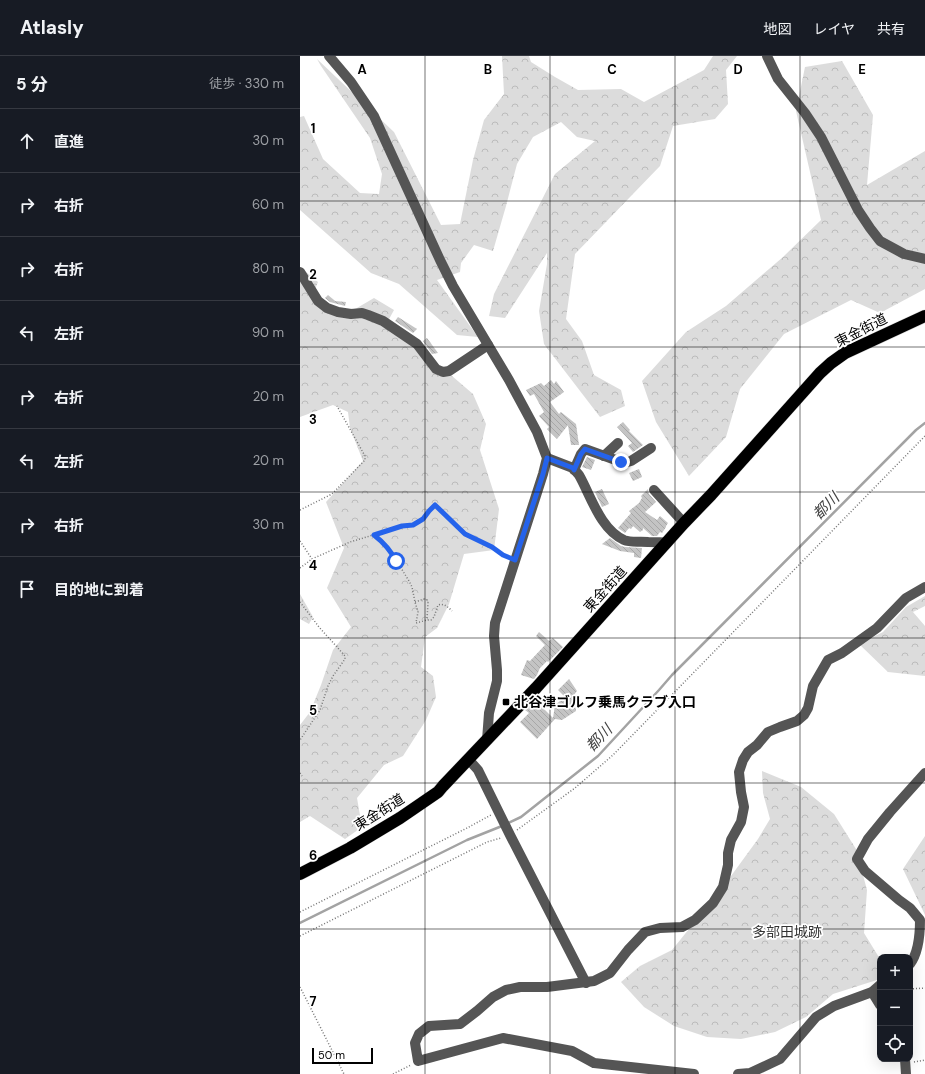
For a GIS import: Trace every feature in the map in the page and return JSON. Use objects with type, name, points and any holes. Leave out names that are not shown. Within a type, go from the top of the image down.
[{"type":"highway","name":"東金街道","points":[[300,874],[350,848],[400,818],[438,792],[541,682],[831,363],[845,353],[925,316]]},
{"type":"street","points":[[329,56],[351,82],[374,116],[446,273],[509,380],[537,432],[547,458],[495,623],[494,636],[497,681],[489,713],[487,740]]},
{"type":"street","points":[[767,56],[778,79],[805,113],[821,137],[858,210],[880,241],[904,254],[925,259]]},
{"type":"street","points":[[300,272],[318,301],[326,308],[351,314],[368,314],[383,322],[417,344],[436,369],[443,372],[449,371],[488,345]]},
{"type":"street","points":[[604,456],[618,442]]},
{"type":"street","points":[[574,470],[581,454],[585,449],[624,463],[631,461],[651,448]]},
{"type":"street","points":[[547,458],[573,468],[579,474],[604,524],[615,534],[624,540],[667,543]]},
{"type":"street","points":[[654,490],[684,524]]},
{"type":"street","points":[[694,1074],[594,1063],[572,1052],[503,1038],[418,1061],[415,1043],[419,1034],[429,1026],[460,1024],[493,997],[506,990],[520,987],[547,987],[594,981],[610,973],[628,950],[645,932],[660,928],[682,927],[695,920],[713,903],[723,887],[728,865],[728,853],[731,840],[741,822],[744,807],[739,772],[743,760],[748,752],[757,745],[768,732],[797,721],[804,715],[808,708],[813,686],[828,660],[842,653],[877,628],[906,598],[925,587]]},
{"type":"street","points":[[469,760],[478,770],[586,983]]},
{"type":"street","points":[[920,953],[920,920],[910,908],[865,871],[858,859],[868,838],[925,773]]},
{"type":"street","points":[[738,1074],[750,1073],[780,1059],[816,1017],[834,1006],[876,988]]},
{"type":"path","points":[[300,510],[332,494],[365,460],[362,450],[337,406]]},
{"type":"path","points":[[300,936],[487,842],[510,835],[575,788],[613,756],[925,436]]},
{"type":"path","points":[[300,568],[312,559],[350,542],[402,526],[413,525],[423,519],[435,505],[465,534],[515,560]]},
{"type":"path","points":[[374,535],[393,555],[412,587],[418,612],[416,623],[431,620],[434,617],[438,605],[440,604],[446,606],[452,611]]},
{"type":"path","points":[[300,540],[312,559]]},
{"type":"path","points":[[415,602],[424,599],[427,600],[427,620]]},
{"type":"path","points":[[300,602],[319,627],[345,656],[345,659],[328,686],[320,710],[300,740]]},
{"type":"path","points":[[300,912],[467,828],[498,810]]},
{"type":"path","points":[[300,987],[344,1074]]},
{"type":"path","points":[[913,989],[925,988]]},
{"type":"path","points":[[906,1066],[925,1060]]},
{"type":"path","points":[[393,1074],[418,1061]]},
{"type":"green space","points":[[502,56],[529,56],[531,62],[578,90],[621,89],[644,102],[704,70],[713,56],[737,56],[726,70],[728,104],[715,119],[673,126],[660,166],[575,254],[566,319],[582,341],[594,375],[621,390],[625,406],[600,417],[544,344],[539,311],[547,264],[547,253],[505,318],[489,316],[494,294],[555,174],[595,141],[577,137],[561,122],[533,137],[517,164],[493,251],[474,245],[461,263],[460,272],[437,280],[478,337],[457,335],[399,284],[371,273],[300,210],[300,117],[304,116],[323,159],[360,193],[379,194],[382,174],[370,138],[317,59],[394,132],[441,225],[460,224],[473,160],[484,120],[504,94]]},
{"type":"green space","points":[[842,61],[873,115],[867,185],[925,151],[925,289],[880,313],[851,300],[784,334],[740,389],[726,437],[689,476],[656,422],[642,381],[686,332],[726,306],[783,257],[821,220],[796,111],[805,67]]},
{"type":"green space","points":[[300,267],[318,282],[314,292],[345,315],[374,298],[394,310],[388,321],[473,394],[486,424],[480,450],[499,509],[494,550],[464,554],[449,604],[437,628],[425,637],[421,667],[433,676],[436,697],[426,720],[403,756],[384,765],[357,798],[362,827],[345,839],[310,816],[300,822],[300,725],[310,712],[333,650],[351,627],[327,588],[344,548],[326,502],[363,461],[350,428],[348,412],[333,405],[300,417]]},
{"type":"green space","points":[[300,594],[313,617],[309,624],[300,619]]},
{"type":"green space","points":[[925,596],[925,606],[913,612],[925,626],[925,676],[888,672],[859,644],[883,632],[906,607]]},
{"type":"green space","name":"多部田城跡","points":[[762,771],[801,787],[834,814],[856,849],[867,890],[864,933],[877,954],[877,980],[833,994],[806,1017],[775,1032],[741,1039],[707,1037],[674,1026],[644,1007],[621,982],[640,966],[672,950],[723,887],[758,839],[770,819],[763,793]]},
{"type":"green space","points":[[925,836],[925,915],[903,869]]},
{"type":"building","points":[[328,295],[335,301],[346,302],[345,306],[330,302],[325,298]]},
{"type":"building","points":[[398,317],[417,329],[413,333],[395,321]]},
{"type":"building","points":[[427,338],[438,353],[432,354],[423,341]]},
{"type":"building","points":[[551,380],[554,384],[556,381],[564,392],[550,402],[559,414],[561,412],[576,424],[579,445],[571,445],[568,425],[557,439],[547,429],[549,427],[539,416],[544,412],[534,394],[530,396],[526,390],[541,383],[544,386]]},
{"type":"building","points":[[623,422],[630,430],[629,431],[643,445],[633,452],[628,446],[632,443],[617,427]]},
{"type":"building","points":[[587,457],[595,460],[591,470],[582,467]]},
{"type":"building","points":[[639,469],[642,477],[633,481],[629,473]]},
{"type":"building","points":[[602,489],[609,504],[602,507],[595,492]]},
{"type":"building","points":[[648,489],[649,494],[656,502],[645,512],[657,520],[660,516],[668,523],[666,527],[662,533],[660,532],[657,536],[652,536],[643,528],[640,532],[633,526],[625,533],[618,528],[631,513],[629,511],[639,503],[642,498],[641,496]]},
{"type":"building","points":[[610,538],[621,546],[642,548],[641,558],[634,557],[634,553],[620,551],[602,544]]},
{"type":"building","points":[[539,632],[549,641],[553,638],[563,647],[540,668],[534,679],[521,675],[527,660],[530,661],[545,645],[536,636]]},
{"type":"building","points":[[569,679],[577,691],[574,695],[576,711],[562,720],[555,719],[537,739],[520,722],[529,713],[525,710],[533,702],[535,704],[537,702],[553,718],[555,705],[565,697],[558,690]]},
{"type":"waterway","name":"都川","points":[[506,824],[521,817],[598,756],[672,675],[916,430],[925,423]]},
{"type":"waterway","name":"都川","points":[[300,923],[467,840],[502,826]]},
{"type":"place","name":"北谷津ゴルフ乗馬クラブ入口","points":[[506,702]]},
{"type":"route","points":[[396,561],[393,555],[374,535],[402,526],[413,525],[423,519],[435,505],[465,534],[515,560],[547,458],[573,468],[574,470],[581,454],[585,449],[621,462]]}]
